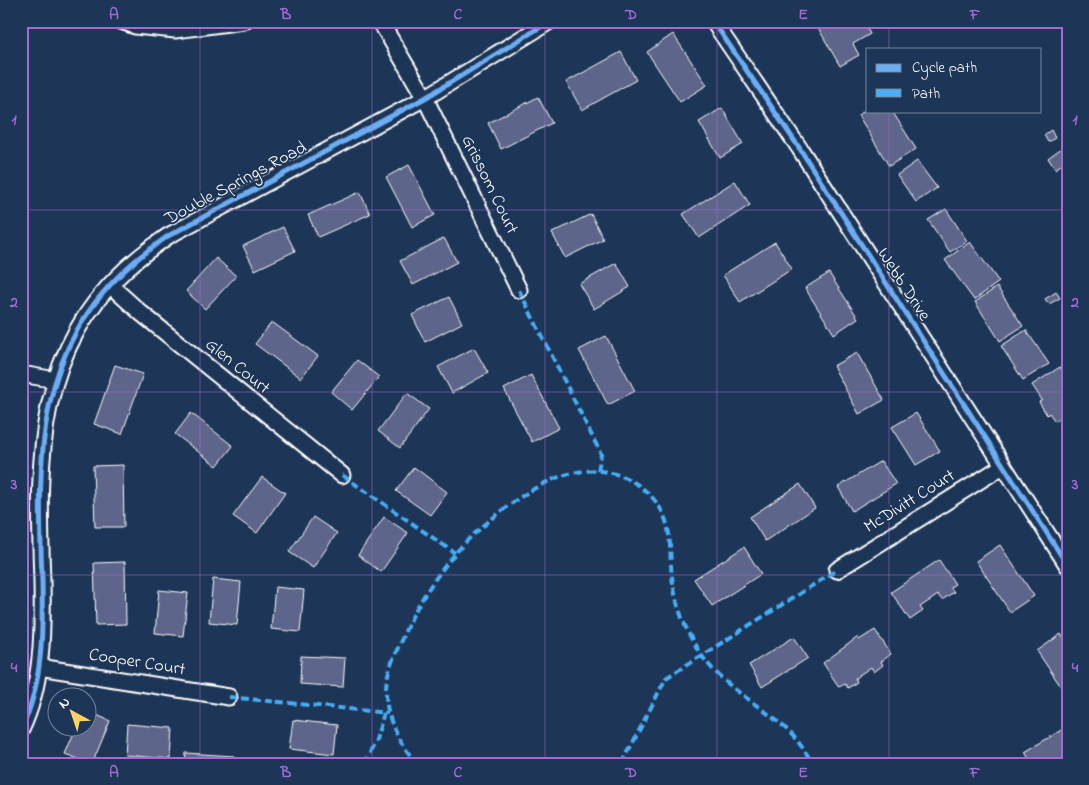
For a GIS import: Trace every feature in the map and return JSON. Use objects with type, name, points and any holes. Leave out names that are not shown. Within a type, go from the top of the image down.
[{"type":"street","points":[[121,21],[135,26],[175,30],[244,21]]},
{"type":"street","name":"Grissom Court","points":[[380,21],[425,98],[518,290]]},
{"type":"street","name":"Double Springs Road","points":[[21,730],[34,692],[39,667],[42,598],[39,474],[43,434],[56,380],[64,357],[82,322],[110,285],[135,261],[168,236],[425,98],[550,21]]},
{"type":"street","name":"Webb Drive","points":[[714,21],[800,149],[1068,566]]},
{"type":"street","name":"Glen Court","points":[[110,285],[141,314],[342,475]]},
{"type":"street","points":[[21,374],[56,380]]},
{"type":"street","name":"McDivitt Court","points":[[837,570],[1003,466]]},
{"type":"street","name":"Cooper Court","points":[[39,667],[229,696]]},
{"type":"building","points":[[825,21],[863,21],[870,34],[853,44],[859,55],[840,66],[817,26]]},
{"type":"building","points":[[673,34],[707,85],[680,102],[647,52]]},
{"type":"building","points":[[621,52],[636,80],[582,110],[566,82]]},
{"type":"building","points":[[538,97],[552,123],[501,149],[488,123]]},
{"type":"building","points":[[722,108],[743,144],[720,158],[699,122]]},
{"type":"building","points":[[866,110],[866,112],[893,112],[916,149],[889,166],[858,115]]},
{"type":"building","points":[[1051,130],[1055,138],[1048,142],[1044,135]]},
{"type":"building","points":[[1063,147],[1068,154],[1068,160],[1055,169],[1048,158]]},
{"type":"building","points":[[917,161],[937,188],[916,202],[897,175]]},
{"type":"building","points":[[409,165],[435,215],[412,227],[386,177]]},
{"type":"building","points":[[735,181],[750,205],[699,238],[683,214]]},
{"type":"building","points":[[360,192],[370,214],[318,237],[308,215]]},
{"type":"building","points":[[946,209],[967,241],[950,252],[928,220]]},
{"type":"building","points":[[591,214],[603,239],[565,258],[552,233]]},
{"type":"building","points":[[283,227],[295,251],[255,270],[243,246]]},
{"type":"building","points":[[444,238],[457,262],[413,285],[400,261]]},
{"type":"building","points":[[775,242],[792,269],[740,302],[723,275]]},
{"type":"building","points":[[970,242],[999,282],[974,300],[945,260]]},
{"type":"building","points":[[216,258],[236,276],[205,309],[186,291]]},
{"type":"building","points":[[616,263],[630,287],[594,309],[579,284]]},
{"type":"building","points":[[829,273],[858,318],[834,334],[805,288]]},
{"type":"building","points":[[997,287],[1023,326],[1000,341],[975,302]]},
{"type":"building","points":[[1056,292],[1060,298],[1049,304],[1045,299]]},
{"type":"building","points":[[449,297],[462,323],[425,342],[412,315]]},
{"type":"building","points":[[272,322],[318,356],[301,378],[255,344]]},
{"type":"building","points":[[1026,330],[1049,364],[1023,380],[1001,346]]},
{"type":"building","points":[[606,336],[635,391],[608,405],[579,350]]},
{"type":"building","points":[[474,348],[488,373],[452,393],[438,367]]},
{"type":"building","points":[[857,353],[884,400],[859,414],[833,366]]},
{"type":"building","points":[[357,360],[379,377],[352,410],[331,392]]},
{"type":"building","points":[[115,365],[143,374],[122,434],[94,424]]},
{"type":"building","points":[[1060,367],[1068,379],[1068,412],[1055,421],[1049,413],[1047,415],[1039,402],[1042,400],[1032,385]]},
{"type":"building","points":[[531,375],[559,428],[532,442],[504,389]]},
{"type":"building","points":[[407,393],[429,409],[400,448],[378,431]]},
{"type":"building","points":[[191,413],[233,446],[217,466],[175,434]]},
{"type":"building","points":[[916,413],[940,451],[916,465],[892,427]]},
{"type":"building","points":[[1068,422],[1068,441],[1059,428]]},
{"type":"building","points":[[881,461],[896,484],[852,511],[838,487]]},
{"type":"building","points":[[123,465],[124,527],[95,527],[93,466]]},
{"type":"building","points":[[414,467],[447,492],[430,515],[396,491]]},
{"type":"building","points":[[262,477],[285,493],[257,533],[233,516]]},
{"type":"building","points":[[800,484],[815,508],[765,541],[750,517]]},
{"type":"building","points":[[313,517],[337,533],[313,568],[289,552]]},
{"type":"building","points":[[384,517],[408,533],[381,572],[358,555]]},
{"type":"building","points":[[1000,545],[1034,596],[1010,612],[976,561]]},
{"type":"building","points":[[744,547],[761,574],[712,606],[694,579]]},
{"type":"building","points":[[939,560],[955,584],[950,587],[954,592],[942,600],[938,595],[920,607],[923,611],[910,620],[891,592]]},
{"type":"building","points":[[125,562],[126,624],[96,625],[94,563]]},
{"type":"building","points":[[213,579],[241,582],[237,625],[209,622]]},
{"type":"building","points":[[275,587],[304,590],[300,632],[271,629]]},
{"type":"building","points":[[159,590],[188,593],[183,636],[155,633]]},
{"type":"building","points":[[875,630],[891,654],[881,662],[883,665],[874,672],[871,667],[855,678],[857,682],[848,688],[845,684],[839,687],[823,663],[858,637],[859,640]]},
{"type":"building","points":[[1061,634],[1068,645],[1068,697],[1037,651]]},
{"type":"building","points":[[794,637],[808,658],[762,687],[749,665]]},
{"type":"building","points":[[301,656],[345,658],[343,687],[300,684]]},
{"type":"building","points":[[98,716],[110,721],[92,764],[65,754],[72,738],[98,738]]},
{"type":"building","points":[[293,720],[337,725],[334,754],[289,749]]},
{"type":"building","points":[[127,724],[173,728],[171,759],[125,755]]},
{"type":"building","points":[[1068,726],[1068,755],[1054,764],[1032,764],[1025,752]]},
{"type":"building","points":[[186,753],[234,756],[233,764],[185,764]]},
{"type":"marked path","points":[[519,290],[601,454],[598,471]]},
{"type":"marked path","points":[[418,764],[394,730],[386,700],[386,689],[387,677],[393,660],[405,631],[423,597],[459,549],[475,533],[515,501],[551,480],[570,474],[590,471],[610,472],[629,480],[648,493],[657,504],[667,525],[671,571],[677,602],[687,631],[697,648],[715,672],[789,732],[802,747],[812,764]]},
{"type":"marked path","points":[[342,475],[455,553]]},
{"type":"marked path","points":[[622,764],[666,678],[837,570]]},
{"type":"marked path","points":[[229,697],[388,713]]},
{"type":"marked path","points":[[364,764],[375,743],[384,713]]},
{"type":"cycle path","points":[[21,730],[34,694],[42,638],[40,492],[43,449],[49,408],[60,368],[77,331],[102,295],[135,261],[168,236],[425,98],[550,21]]},
{"type":"cycle path","points":[[713,21],[800,149],[1068,566]]}]
